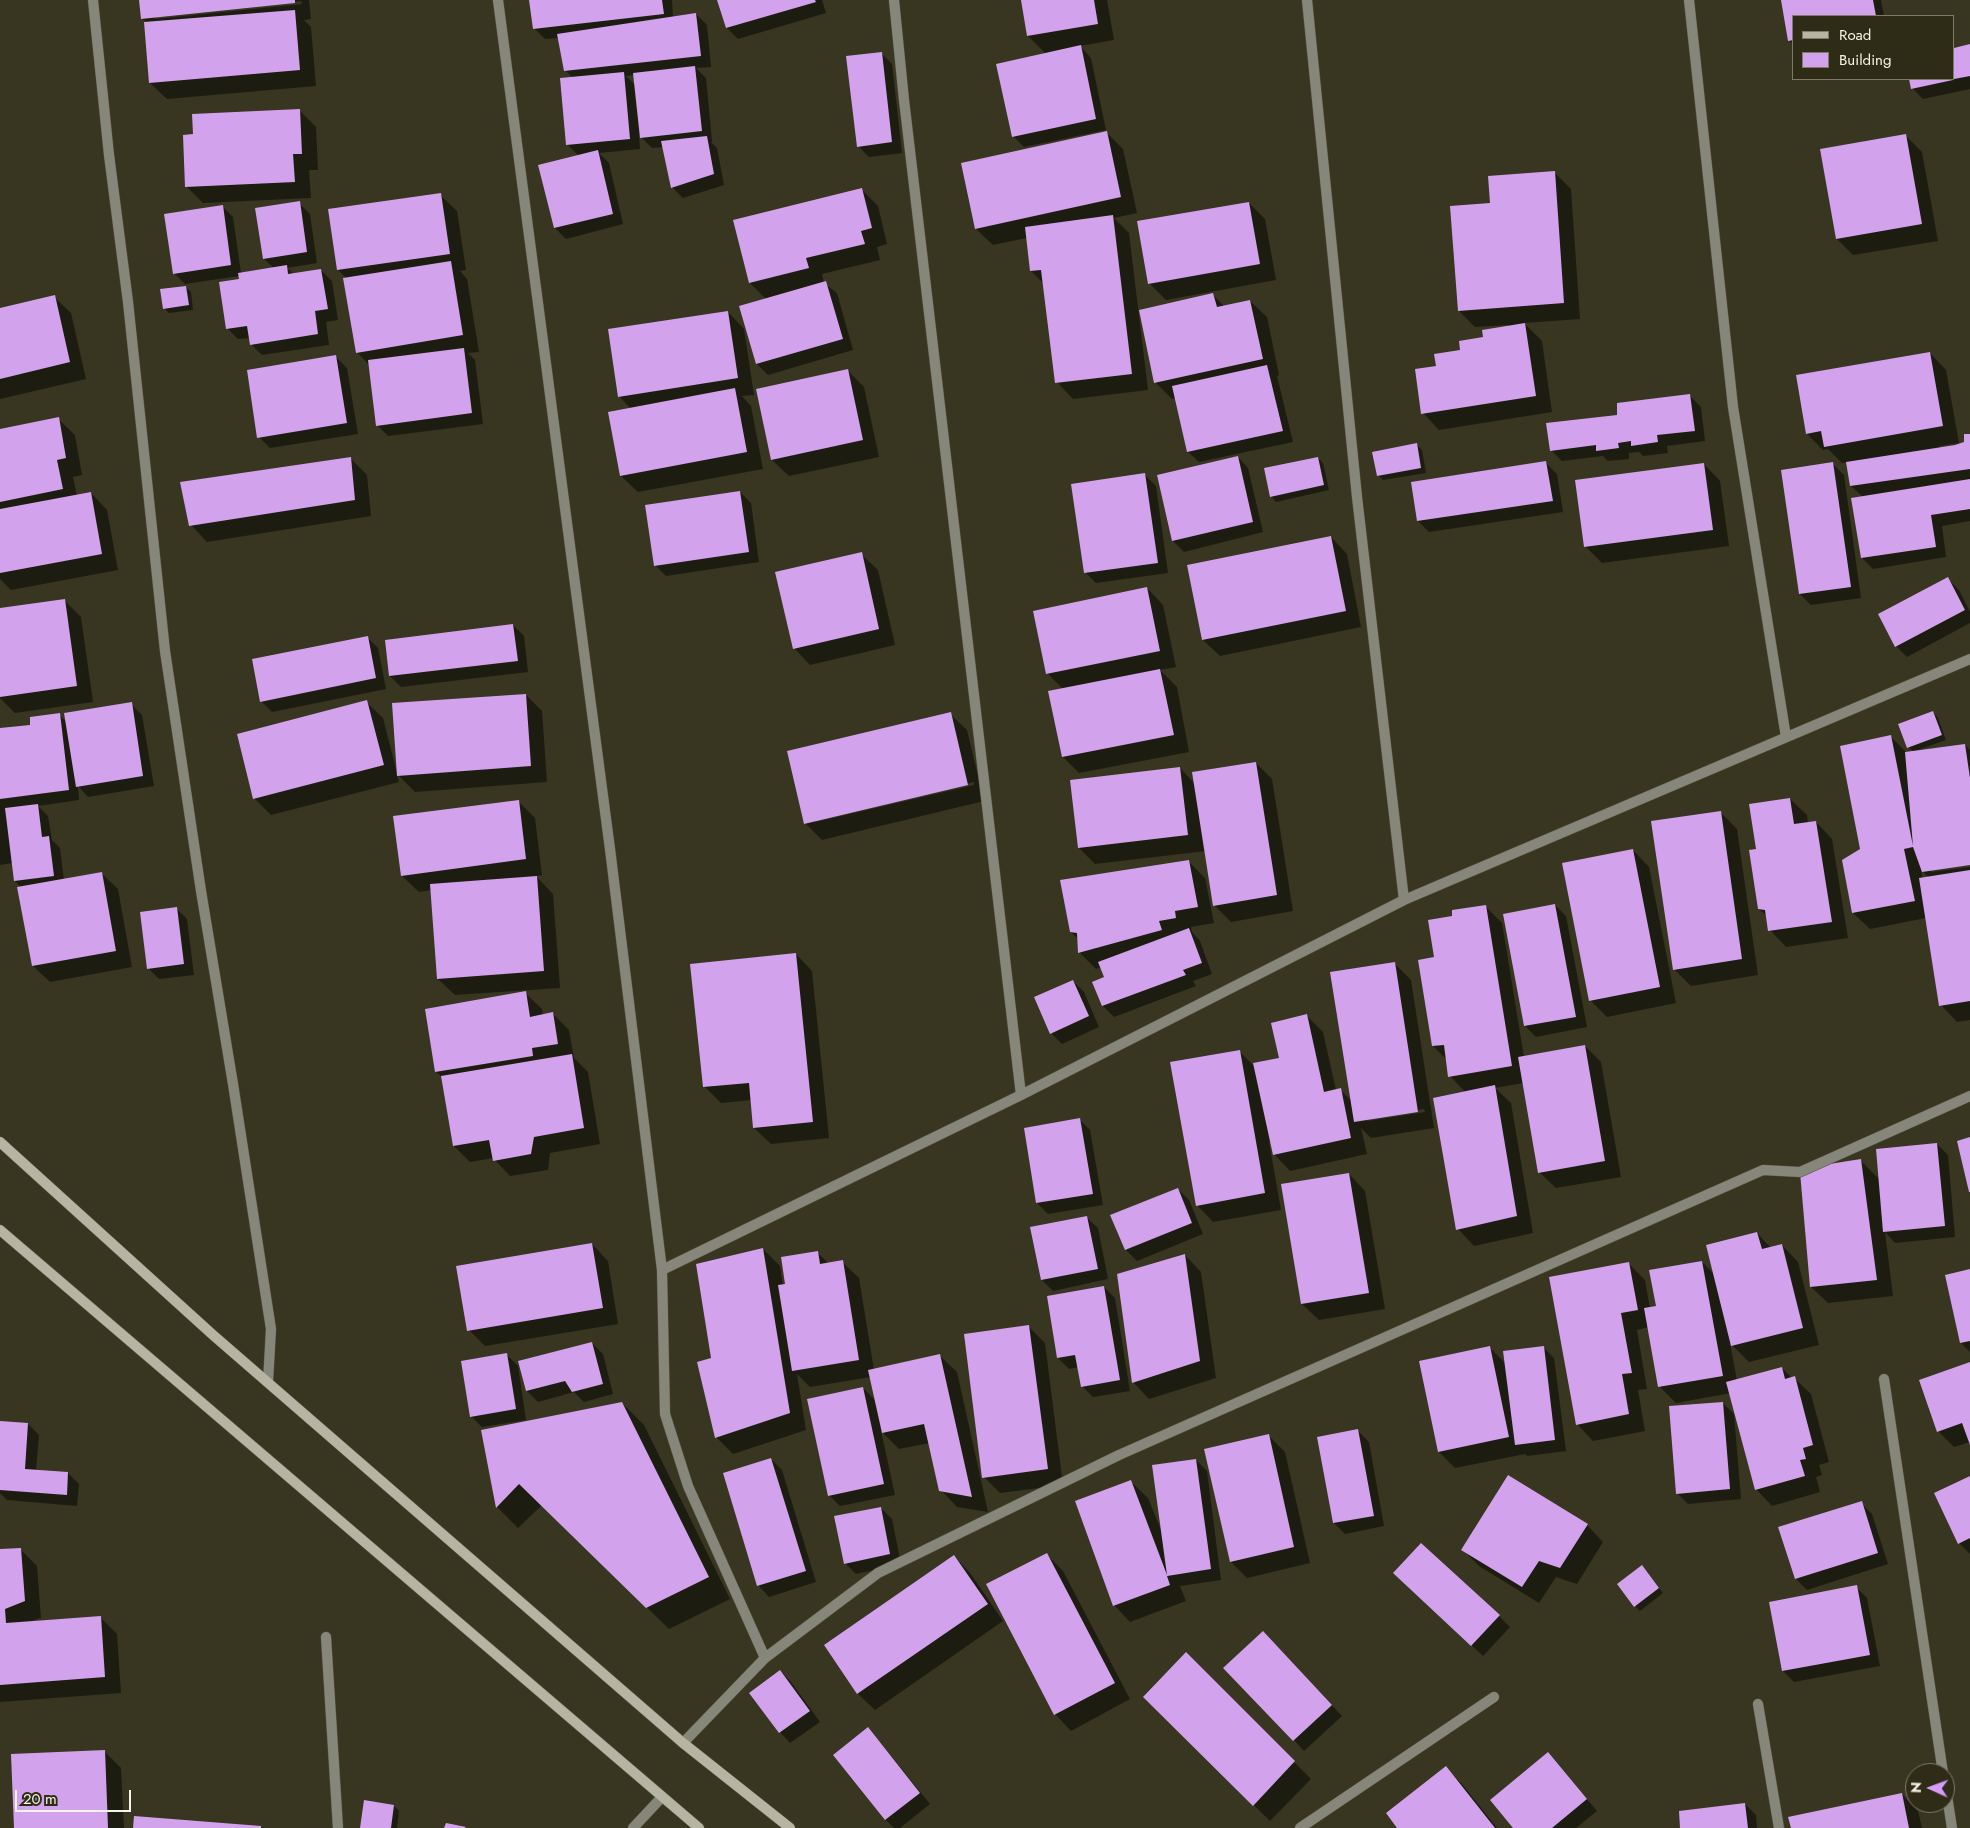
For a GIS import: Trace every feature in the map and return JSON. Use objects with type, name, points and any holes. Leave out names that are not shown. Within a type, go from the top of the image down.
[{"type":"main road","points":[[0,1142],[213,1335],[683,1743],[790,1828]]},
{"type":"main road","points":[[0,1230],[699,1828]]},
{"type":"street","points":[[93,0],[109,155],[128,302],[165,651],[200,891],[233,1084],[271,1329],[268,1382]]},
{"type":"street","points":[[498,0],[610,849],[662,1270],[665,1414],[688,1486],[765,1658]]},
{"type":"street","points":[[894,0],[1021,1094]]},
{"type":"street","points":[[1307,0],[1357,497],[1404,900]]},
{"type":"street","points":[[1689,0],[1733,407],[1786,737]]},
{"type":"street","points":[[662,1270],[1021,1094],[1404,900],[1970,658]]},
{"type":"street","points":[[683,1743],[765,1658],[878,1573],[1119,1455],[1763,1170],[1800,1172],[1970,1096]]},
{"type":"street","points":[[1884,1379],[1942,1763]]},
{"type":"street","points":[[326,1637],[338,1828]]},
{"type":"street","points":[[1300,1828],[1494,1697]]},
{"type":"street","points":[[1758,1704],[1779,1828]]},
{"type":"street","points":[[633,1828],[662,1796]]},
{"type":"street","points":[[1950,1813],[1952,1828]]},
{"type":"building","points":[[139,0],[295,0],[295,3],[141,19]]},
{"type":"building","points":[[529,0],[662,0],[664,14],[533,29]]},
{"type":"building","points":[[717,0],[815,0],[816,2],[726,28]]},
{"type":"building","points":[[1021,0],[1094,0],[1098,24],[1027,36]]},
{"type":"building","points":[[1781,0],[1873,0],[1876,15],[1792,15],[1792,40],[1788,41]]},
{"type":"building","points":[[295,10],[300,70],[149,83],[144,22]]},
{"type":"building","points":[[696,13],[701,56],[564,71],[557,34]]},
{"type":"building","points":[[1970,44],[1970,76],[1955,79],[1955,48]]},
{"type":"building","points":[[1081,45],[1096,119],[1012,137],[996,64]]},
{"type":"building","points":[[882,52],[892,142],[857,147],[846,56]]},
{"type":"building","points":[[695,66],[702,131],[640,138],[633,73]]},
{"type":"building","points":[[624,72],[630,139],[566,145],[560,78]]},
{"type":"building","points":[[1909,80],[1953,80],[1911,89]]},
{"type":"building","points":[[300,109],[302,154],[293,154],[295,182],[185,187],[183,135],[193,134],[192,114]]},
{"type":"building","points":[[1107,131],[1121,197],[975,229],[961,163]]},
{"type":"building","points":[[1906,134],[1922,224],[1836,239],[1820,149]]},
{"type":"building","points":[[707,136],[714,174],[671,188],[661,141]]},
{"type":"building","points":[[598,150],[613,214],[554,228],[538,165]]},
{"type":"building","points":[[1555,171],[1564,303],[1458,311],[1450,206],[1490,203],[1488,176]]},
{"type":"building","points":[[862,188],[872,228],[861,231],[865,244],[806,258],[809,268],[749,283],[733,220]]},
{"type":"building","points":[[441,193],[450,254],[337,270],[328,209]]},
{"type":"building","points":[[300,201],[307,252],[263,259],[255,208]]},
{"type":"building","points":[[1249,202],[1260,264],[1148,284],[1137,221]]},
{"type":"building","points":[[223,205],[231,265],[173,274],[164,214]]},
{"type":"building","points":[[1113,215],[1132,374],[1055,383],[1041,270],[1030,271],[1025,227]]},
{"type":"building","points":[[451,261],[463,335],[356,353],[343,278]]},
{"type":"building","points":[[287,265],[288,274],[321,269],[328,309],[315,311],[318,334],[250,345],[247,326],[226,329],[219,282],[239,279],[238,273]]},
{"type":"building","points":[[826,281],[843,339],[756,364],[739,306]]},
{"type":"building","points":[[186,286],[189,305],[163,309],[160,289]]},
{"type":"building","points":[[1213,293],[1217,307],[1250,300],[1263,359],[1154,383],[1139,310]]},
{"type":"building","points":[[55,295],[70,362],[0,379],[0,308]]},
{"type":"building","points":[[728,311],[738,378],[618,397],[608,329]]},
{"type":"building","points":[[1525,323],[1536,396],[1421,414],[1415,369],[1436,366],[1434,354],[1460,350],[1459,341],[1483,337],[1482,330]]},
{"type":"building","points":[[464,348],[472,413],[376,426],[368,360]]},
{"type":"building","points":[[1930,352],[1943,426],[1824,447],[1821,431],[1806,434],[1796,375]]},
{"type":"building","points":[[336,355],[347,423],[257,438],[247,370]]},
{"type":"building","points":[[1267,365],[1283,431],[1187,452],[1172,386]]},
{"type":"building","points":[[848,369],[863,440],[771,460],[756,389]]},
{"type":"building","points":[[735,388],[747,452],[620,476],[608,412]]},
{"type":"building","points":[[1690,394],[1695,431],[1657,435],[1658,442],[1631,446],[1631,441],[1618,443],[1619,448],[1596,451],[1596,445],[1550,451],[1546,423],[1617,415],[1617,403]]},
{"type":"building","points":[[59,417],[66,458],[57,460],[63,489],[0,502],[0,429]]},
{"type":"building","points":[[1964,434],[1970,434],[1970,469],[1850,486],[1846,462],[1955,445],[1964,442]]},
{"type":"building","points":[[1417,443],[1421,468],[1377,476],[1372,452]]},
{"type":"building","points":[[1238,456],[1253,522],[1172,541],[1157,475]]},
{"type":"building","points":[[351,457],[355,500],[189,526],[180,482]]},
{"type":"building","points":[[1318,457],[1324,485],[1270,497],[1264,468]]},
{"type":"building","points":[[1546,461],[1553,501],[1417,521],[1411,482]]},
{"type":"building","points":[[1833,462],[1851,587],[1799,594],[1781,470]]},
{"type":"building","points":[[1704,463],[1713,530],[1584,547],[1575,480]]},
{"type":"building","points":[[1145,473],[1158,563],[1084,573],[1071,484]]},
{"type":"building","points":[[1970,479],[1970,509],[1931,515],[1936,547],[1861,558],[1851,498]]},
{"type":"building","points":[[740,491],[749,552],[654,566],[645,505]]},
{"type":"building","points":[[91,492],[102,554],[0,573],[0,509]]},
{"type":"building","points":[[1331,536],[1346,611],[1202,640],[1187,565]]},
{"type":"building","points":[[862,552],[879,629],[793,649],[775,572]]},
{"type":"building","points":[[1948,577],[1965,610],[1895,647],[1878,614]]},
{"type":"building","points":[[1147,587],[1160,651],[1046,674],[1033,611]]},
{"type":"building","points":[[65,599],[77,686],[0,697],[0,608]]},
{"type":"building","points":[[513,624],[518,661],[389,676],[385,640]]},
{"type":"building","points":[[368,636],[376,678],[260,702],[252,659]]},
{"type":"building","points":[[1160,669],[1174,735],[1062,757],[1048,691]]},
{"type":"building","points":[[526,694],[531,766],[397,776],[392,703]]},
{"type":"building","points":[[367,700],[384,765],[253,799],[237,734]]},
{"type":"building","points":[[132,702],[143,776],[76,787],[64,713]]},
{"type":"building","points":[[1933,711],[1942,735],[1907,748],[1898,724]]},
{"type":"building","points":[[951,712],[968,785],[804,824],[787,751]]},
{"type":"building","points":[[60,713],[69,790],[0,799],[0,728],[30,725],[30,717]]},
{"type":"building","points":[[1891,735],[1913,846],[1905,752],[1965,744],[1970,778],[1970,865],[1922,872],[1913,847],[1904,849],[1915,901],[1852,913],[1842,860],[1860,849],[1840,746]]},
{"type":"building","points":[[1256,762],[1277,895],[1213,906],[1192,772]]},
{"type":"building","points":[[1180,767],[1188,835],[1078,848],[1070,780]]},
{"type":"building","points":[[1790,798],[1794,824],[1816,821],[1832,922],[1768,931],[1765,910],[1758,909],[1749,850],[1756,849],[1749,804]]},
{"type":"building","points":[[519,800],[526,859],[401,876],[393,816]]},
{"type":"building","points":[[38,804],[42,837],[49,836],[54,876],[14,881],[5,808]]},
{"type":"building","points":[[1721,811],[1742,959],[1673,970],[1651,821]]},
{"type":"building","points":[[1633,849],[1660,987],[1589,1001],[1562,863]]},
{"type":"building","points":[[1189,860],[1198,907],[1175,911],[1176,918],[1159,921],[1162,930],[1078,953],[1077,933],[1070,932],[1060,880]]},
{"type":"building","points":[[1970,870],[1970,1001],[1939,1006],[1919,878]]},
{"type":"building","points":[[102,872],[116,951],[32,966],[17,887]]},
{"type":"building","points":[[537,876],[544,971],[437,979],[430,884]]},
{"type":"building","points":[[1555,904],[1576,1017],[1524,1026],[1503,914]]},
{"type":"building","points":[[1486,905],[1512,1066],[1448,1077],[1444,1045],[1432,1046],[1418,960],[1434,957],[1428,920],[1452,916],[1452,910]]},
{"type":"building","points":[[177,907],[184,964],[147,969],[140,912]]},
{"type":"building","points":[[1189,928],[1202,963],[1183,970],[1186,975],[1102,1006],[1092,982],[1104,977],[1098,962]]},
{"type":"building","points":[[796,953],[813,1122],[753,1128],[749,1083],[703,1087],[690,964]]},
{"type":"building","points":[[1395,962],[1418,1112],[1354,1122],[1330,972]]},
{"type":"building","points":[[1073,980],[1089,1016],[1050,1034],[1034,997]]},
{"type":"building","points":[[526,991],[530,1017],[553,1012],[558,1044],[532,1048],[533,1056],[435,1072],[425,1009]]},
{"type":"building","points":[[1307,1014],[1324,1092],[1341,1088],[1351,1138],[1273,1155],[1253,1063],[1279,1058],[1271,1023]]},
{"type":"building","points":[[1585,1045],[1605,1161],[1538,1173],[1518,1057]]},
{"type":"building","points":[[1240,1050],[1265,1193],[1196,1206],[1170,1062]]},
{"type":"building","points":[[572,1054],[584,1128],[534,1137],[531,1154],[493,1161],[489,1140],[453,1146],[441,1076]]},
{"type":"building","points":[[1495,1085],[1517,1216],[1456,1230],[1433,1098]]},
{"type":"building","points":[[1080,1118],[1093,1194],[1036,1203],[1024,1128]]},
{"type":"building","points":[[1970,1137],[1970,1192],[1969,1192],[1957,1141]]},
{"type":"building","points":[[1937,1143],[1945,1226],[1883,1232],[1876,1149]]},
{"type":"building","points":[[1861,1159],[1877,1280],[1810,1287],[1800,1172],[1804,1168]]},
{"type":"building","points":[[1349,1173],[1369,1293],[1301,1304],[1281,1184]]},
{"type":"building","points":[[1178,1188],[1192,1223],[1125,1250],[1110,1215]]},
{"type":"building","points":[[1087,1216],[1098,1269],[1041,1280],[1030,1227]]},
{"type":"building","points":[[1757,1232],[1762,1249],[1782,1244],[1803,1328],[1731,1346],[1706,1245]]},
{"type":"building","points":[[592,1243],[603,1308],[467,1331],[456,1266]]},
{"type":"building","points":[[763,1248],[790,1413],[715,1438],[697,1362],[711,1358],[696,1264]]},
{"type":"building","points":[[818,1251],[820,1264],[843,1260],[859,1360],[792,1371],[778,1285],[785,1284],[781,1257]]},
{"type":"building","points":[[1185,1254],[1200,1361],[1132,1383],[1117,1274]]},
{"type":"building","points":[[1702,1261],[1723,1376],[1658,1387],[1644,1308],[1656,1306],[1649,1270]]},
{"type":"building","points":[[1629,1262],[1638,1310],[1621,1313],[1632,1373],[1622,1374],[1629,1414],[1576,1425],[1549,1277]]},
{"type":"building","points":[[1970,1269],[1970,1341],[1960,1343],[1945,1275]]},
{"type":"building","points":[[1104,1286],[1120,1380],[1081,1387],[1075,1355],[1057,1358],[1047,1296]]},
{"type":"building","points":[[1029,1325],[1048,1469],[982,1478],[964,1334]]},
{"type":"building","points":[[592,1342],[603,1384],[572,1392],[565,1381],[526,1391],[518,1361]]},
{"type":"building","points":[[1490,1346],[1509,1437],[1438,1452],[1419,1361]]},
{"type":"building","points":[[1544,1346],[1555,1440],[1515,1445],[1503,1351]]},
{"type":"building","points":[[507,1353],[516,1409],[470,1417],[461,1361]]},
{"type":"building","points":[[940,1354],[972,1497],[939,1491],[924,1424],[882,1433],[868,1370]]},
{"type":"building","points":[[1970,1362],[1970,1445],[1962,1423],[1937,1432],[1919,1380]]},
{"type":"building","points":[[1782,1367],[1785,1379],[1795,1376],[1813,1445],[1803,1448],[1806,1459],[1800,1460],[1805,1476],[1755,1490],[1726,1382]]},
{"type":"building","points":[[863,1387],[884,1484],[828,1496],[807,1399]]},
{"type":"building","points":[[622,1402],[709,1577],[646,1608],[519,1484],[496,1508],[481,1430]]},
{"type":"building","points":[[1723,1402],[1730,1489],[1676,1494],[1669,1406]]},
{"type":"building","points":[[0,1421],[28,1423],[25,1469],[68,1472],[67,1495],[0,1490]]},
{"type":"building","points":[[1358,1429],[1374,1516],[1333,1523],[1317,1437]]},
{"type":"building","points":[[1269,1434],[1294,1547],[1230,1562],[1204,1449]]},
{"type":"building","points":[[771,1458],[806,1571],[757,1586],[723,1473]]},
{"type":"building","points":[[1196,1459],[1211,1569],[1167,1576],[1170,1585],[1113,1606],[1075,1501],[1131,1480],[1167,1575],[1152,1465]]},
{"type":"building","points":[[1508,1475],[1588,1524],[1560,1568],[1539,1561],[1522,1587],[1461,1550]]},
{"type":"building","points":[[1970,1476],[1970,1538],[1958,1544],[1934,1493]]},
{"type":"building","points":[[1862,1501],[1878,1553],[1795,1579],[1778,1527]]},
{"type":"building","points":[[881,1507],[890,1554],[844,1564],[834,1516]]},
{"type":"building","points":[[1421,1543],[1500,1615],[1471,1646],[1393,1573]]},
{"type":"building","points":[[21,1548],[25,1601],[5,1609],[6,1623],[101,1616],[105,1677],[0,1685],[0,1549]]},
{"type":"building","points":[[1047,1553],[1115,1683],[1054,1715],[986,1584]]},
{"type":"building","points":[[954,1555],[988,1604],[857,1694],[824,1645]]},
{"type":"building","points":[[1642,1565],[1659,1588],[1634,1607],[1617,1584]]},
{"type":"building","points":[[1857,1585],[1870,1655],[1782,1671],[1769,1602]]},
{"type":"building","points":[[1263,1631],[1332,1705],[1293,1741],[1223,1668]]},
{"type":"building","points":[[1186,1652],[1295,1761],[1253,1806],[1143,1697]]},
{"type":"building","points":[[780,1670],[810,1711],[779,1733],[749,1693]]},
{"type":"building","points":[[868,1727],[920,1793],[885,1820],[833,1755]]},
{"type":"building","points":[[105,1750],[108,1828],[14,1828],[11,1754]]},
{"type":"building","points":[[1548,1752],[1587,1799],[1552,1828],[1513,1828],[1490,1800]]},
{"type":"building","points":[[1446,1766],[1495,1828],[1397,1828],[1386,1813]]},
{"type":"building","points":[[1902,1793],[1909,1828],[1791,1828],[1788,1817]]},
{"type":"building","points":[[364,1800],[394,1805],[391,1828],[360,1828]]},
{"type":"building","points":[[1745,1803],[1748,1828],[1680,1828],[1679,1811]]},
{"type":"building","points":[[134,1816],[261,1826],[261,1828],[133,1828]]},
{"type":"building","points":[[446,1823],[466,1827],[444,1828]]}]
